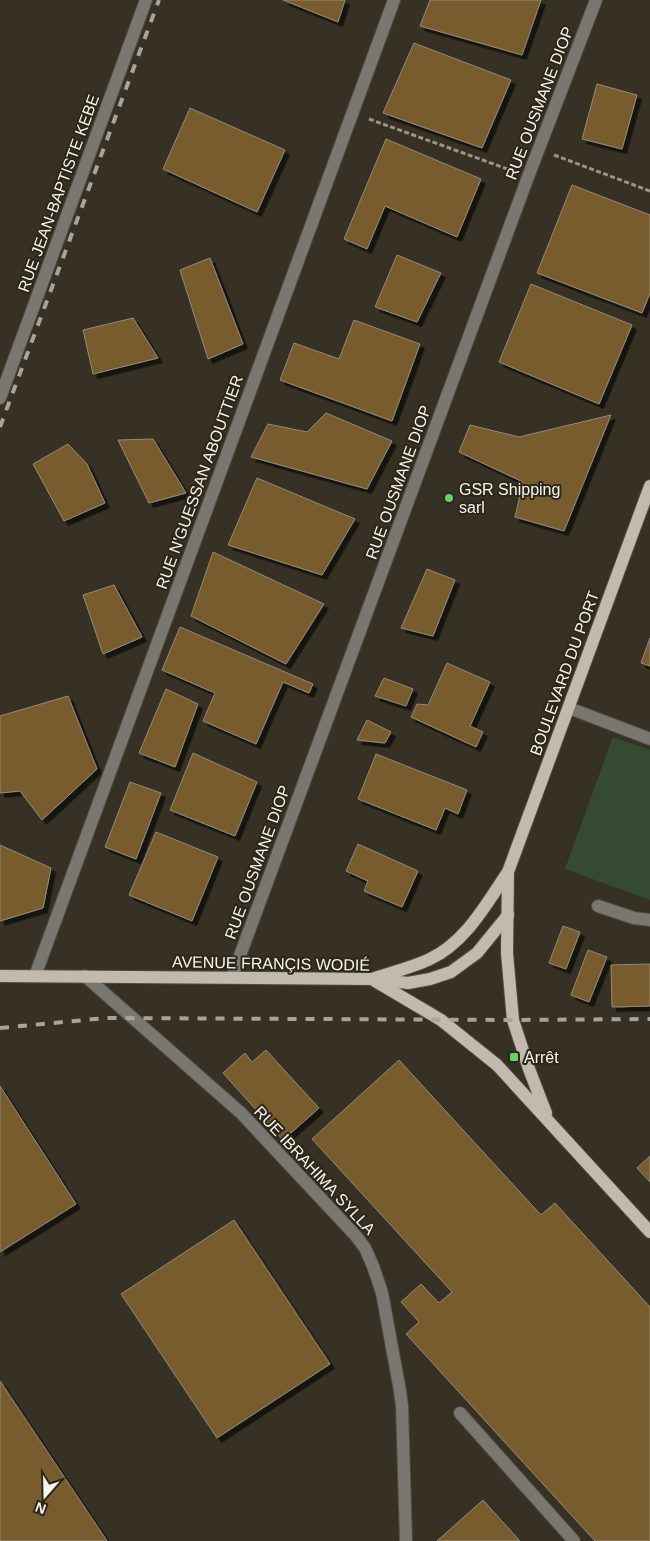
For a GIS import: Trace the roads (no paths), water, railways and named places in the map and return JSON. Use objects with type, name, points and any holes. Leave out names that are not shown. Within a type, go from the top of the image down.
[{"type":"main road","name":"BOULEVARD DU PORT","points":[[372,979],[430,960],[454,944],[472,925],[508,872],[650,486]]},
{"type":"main road","name":"BOULEVARD DU PORT","points":[[508,872],[507,952],[513,1020],[548,1120]]},
{"type":"main road","points":[[372,979],[408,983],[430,979],[451,972],[478,953],[508,915]]},
{"type":"main road","name":"AVENUE FRANÇIS WODIÉ","points":[[0,976],[372,979],[442,1020],[498,1065],[650,1232]]},
{"type":"street","name":"RUE JEAN-BAPTISTE KEBE","points":[[0,398],[146,0]]},
{"type":"street","name":"RUE N'GUESSAN ABOUTTIER","points":[[35,976],[394,0]]},
{"type":"street","name":"RUE OUSMANE DIOP","points":[[232,977],[528,176],[596,0]]},
{"type":"street","points":[[569,708],[650,740]]},
{"type":"street","points":[[598,906],[634,918],[650,920]]},
{"type":"street","name":"RUE IBRAHIMA SYLLA","points":[[85,976],[241,1113],[365,1248],[382,1293],[402,1406],[406,1541]]},
{"type":"street","points":[[460,1414],[574,1541]]},
{"type":"railway","points":[[0,427],[159,0]]},
{"type":"railway","points":[[0,1028],[106,1018],[650,1019]]},
{"type":"place","name":"GSR Shipping sarl","points":[[449,498]]},
{"type":"place","name":"Arrêt","points":[[514,1057]]}]
